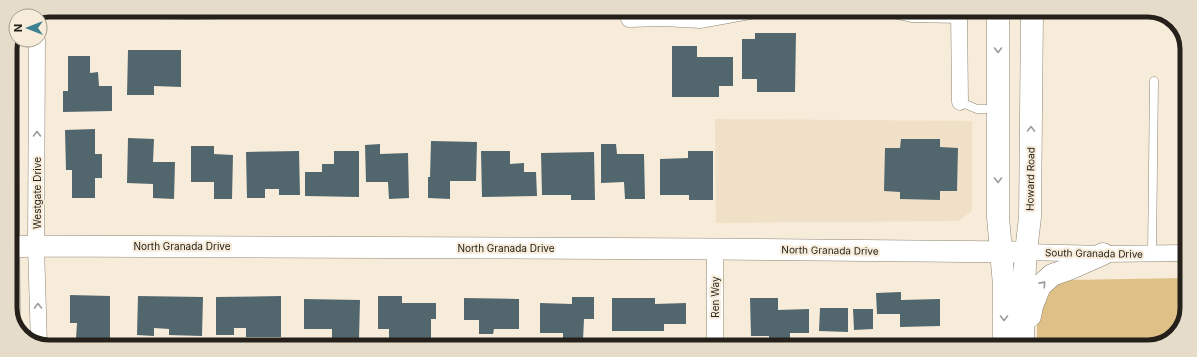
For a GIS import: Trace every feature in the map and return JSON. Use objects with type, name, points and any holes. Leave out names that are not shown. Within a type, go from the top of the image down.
[{"type":"main road","points":[[998,17],[998,217],[1004,285],[1004,340]]},
{"type":"main road","name":"Howard Road","points":[[1023,340],[1024,283],[1030,217],[1032,17]]},
{"type":"main road","points":[[1025,340],[1032,306],[1040,286],[1052,275],[1103,254]]},
{"type":"street","points":[[629,18],[640,17]]},
{"type":"street","points":[[677,17],[701,20],[718,17]]},
{"type":"street","points":[[959,17],[960,102]]},
{"type":"street","name":"Westgate Drive","points":[[37,48],[36,246],[39,338]]},
{"type":"street","name":"North Granada Drive","points":[[17,247],[716,248],[1001,252]]},
{"type":"street","name":"Ren Way","points":[[716,248],[716,340]]},
{"type":"street","name":"South Granada Drive","points":[[1001,252],[1103,254],[1180,253]]},
{"type":"lane","points":[[1152,254],[1154,81]]},
{"type":"lane","points":[[960,102],[977,109],[998,110]]},
{"type":"shaded area","points":[[715,119],[972,121],[972,211],[958,221],[716,223]]},
{"type":"shaded area","points":[[1180,278],[1180,308],[1178,320],[1171,331],[1164,336],[1148,340],[1037,340],[1037,323],[1043,305],[1052,288],[1067,280]]},
{"type":"building","points":[[755,33],[796,33],[795,92],[757,92],[757,79],[742,79],[742,39],[755,39]]},
{"type":"building","points":[[672,46],[697,46],[697,57],[733,57],[733,86],[719,86],[719,97],[672,97]]},
{"type":"building","points":[[128,50],[181,50],[181,87],[154,86],[154,95],[127,95]]},
{"type":"building","points":[[68,56],[90,56],[90,73],[98,72],[99,86],[112,86],[112,111],[63,112],[63,91],[68,91]]},
{"type":"building","points":[[95,129],[95,154],[102,154],[102,178],[95,178],[95,198],[72,198],[72,170],[66,170],[65,130]]},
{"type":"building","points":[[128,138],[154,139],[153,162],[175,162],[174,199],[153,198],[153,184],[127,183]]},
{"type":"building","points":[[901,139],[940,139],[940,147],[958,148],[957,191],[940,191],[940,200],[900,199],[900,192],[884,191],[885,148],[900,148]]},
{"type":"building","points":[[431,141],[477,142],[476,181],[450,181],[450,199],[428,198]]},
{"type":"building","points":[[380,144],[380,154],[408,153],[409,198],[389,199],[388,182],[366,182],[365,145]]},
{"type":"building","points":[[601,144],[616,144],[617,154],[644,154],[645,199],[625,199],[624,182],[601,183]]},
{"type":"building","points":[[191,146],[214,146],[214,154],[233,155],[232,199],[214,199],[214,182],[191,182]]},
{"type":"building","points":[[299,151],[300,195],[279,195],[279,189],[265,189],[265,198],[247,198],[246,152]]},
{"type":"building","points":[[334,151],[359,151],[359,197],[305,196],[305,172],[322,172],[322,164],[334,164]]},
{"type":"building","points":[[481,151],[510,151],[510,164],[524,163],[524,172],[536,172],[537,196],[482,197]]},
{"type":"building","points":[[688,151],[713,151],[713,200],[689,200],[689,195],[660,195],[660,159],[688,158]]},
{"type":"building","points":[[594,152],[595,200],[571,200],[571,195],[542,195],[541,153]]},
{"type":"building","points":[[901,292],[901,300],[940,299],[940,326],[900,327],[900,314],[877,314],[876,293]]},
{"type":"building","points":[[70,295],[110,296],[110,338],[102,338],[102,340],[66,340],[76,339],[77,323],[70,323]]},
{"type":"building","points":[[138,296],[203,297],[202,336],[169,335],[169,329],[154,328],[154,336],[137,335]]},
{"type":"building","points":[[281,296],[281,337],[246,337],[246,328],[234,328],[234,335],[216,335],[216,297]]},
{"type":"building","points":[[378,296],[402,296],[402,303],[436,303],[436,319],[431,319],[431,340],[389,338],[389,329],[378,329]]},
{"type":"building","points":[[572,297],[594,297],[594,319],[584,319],[583,340],[563,340],[563,333],[540,333],[540,303],[572,304]]},
{"type":"building","points":[[464,298],[519,299],[519,329],[494,329],[493,334],[479,334],[479,320],[464,320]]},
{"type":"building","points":[[612,298],[655,298],[655,304],[686,303],[686,324],[664,324],[664,331],[612,331]]},
{"type":"building","points":[[750,298],[778,298],[778,310],[809,309],[809,333],[790,333],[790,340],[769,340],[769,336],[751,336]]},
{"type":"building","points":[[304,299],[360,300],[359,339],[332,339],[332,329],[304,329]]},
{"type":"building","points":[[820,308],[848,308],[848,332],[819,331]]},
{"type":"building","points":[[853,309],[873,309],[873,329],[854,330]]},
{"type":"building","points":[[891,338],[939,339],[939,340],[891,340]]}]
